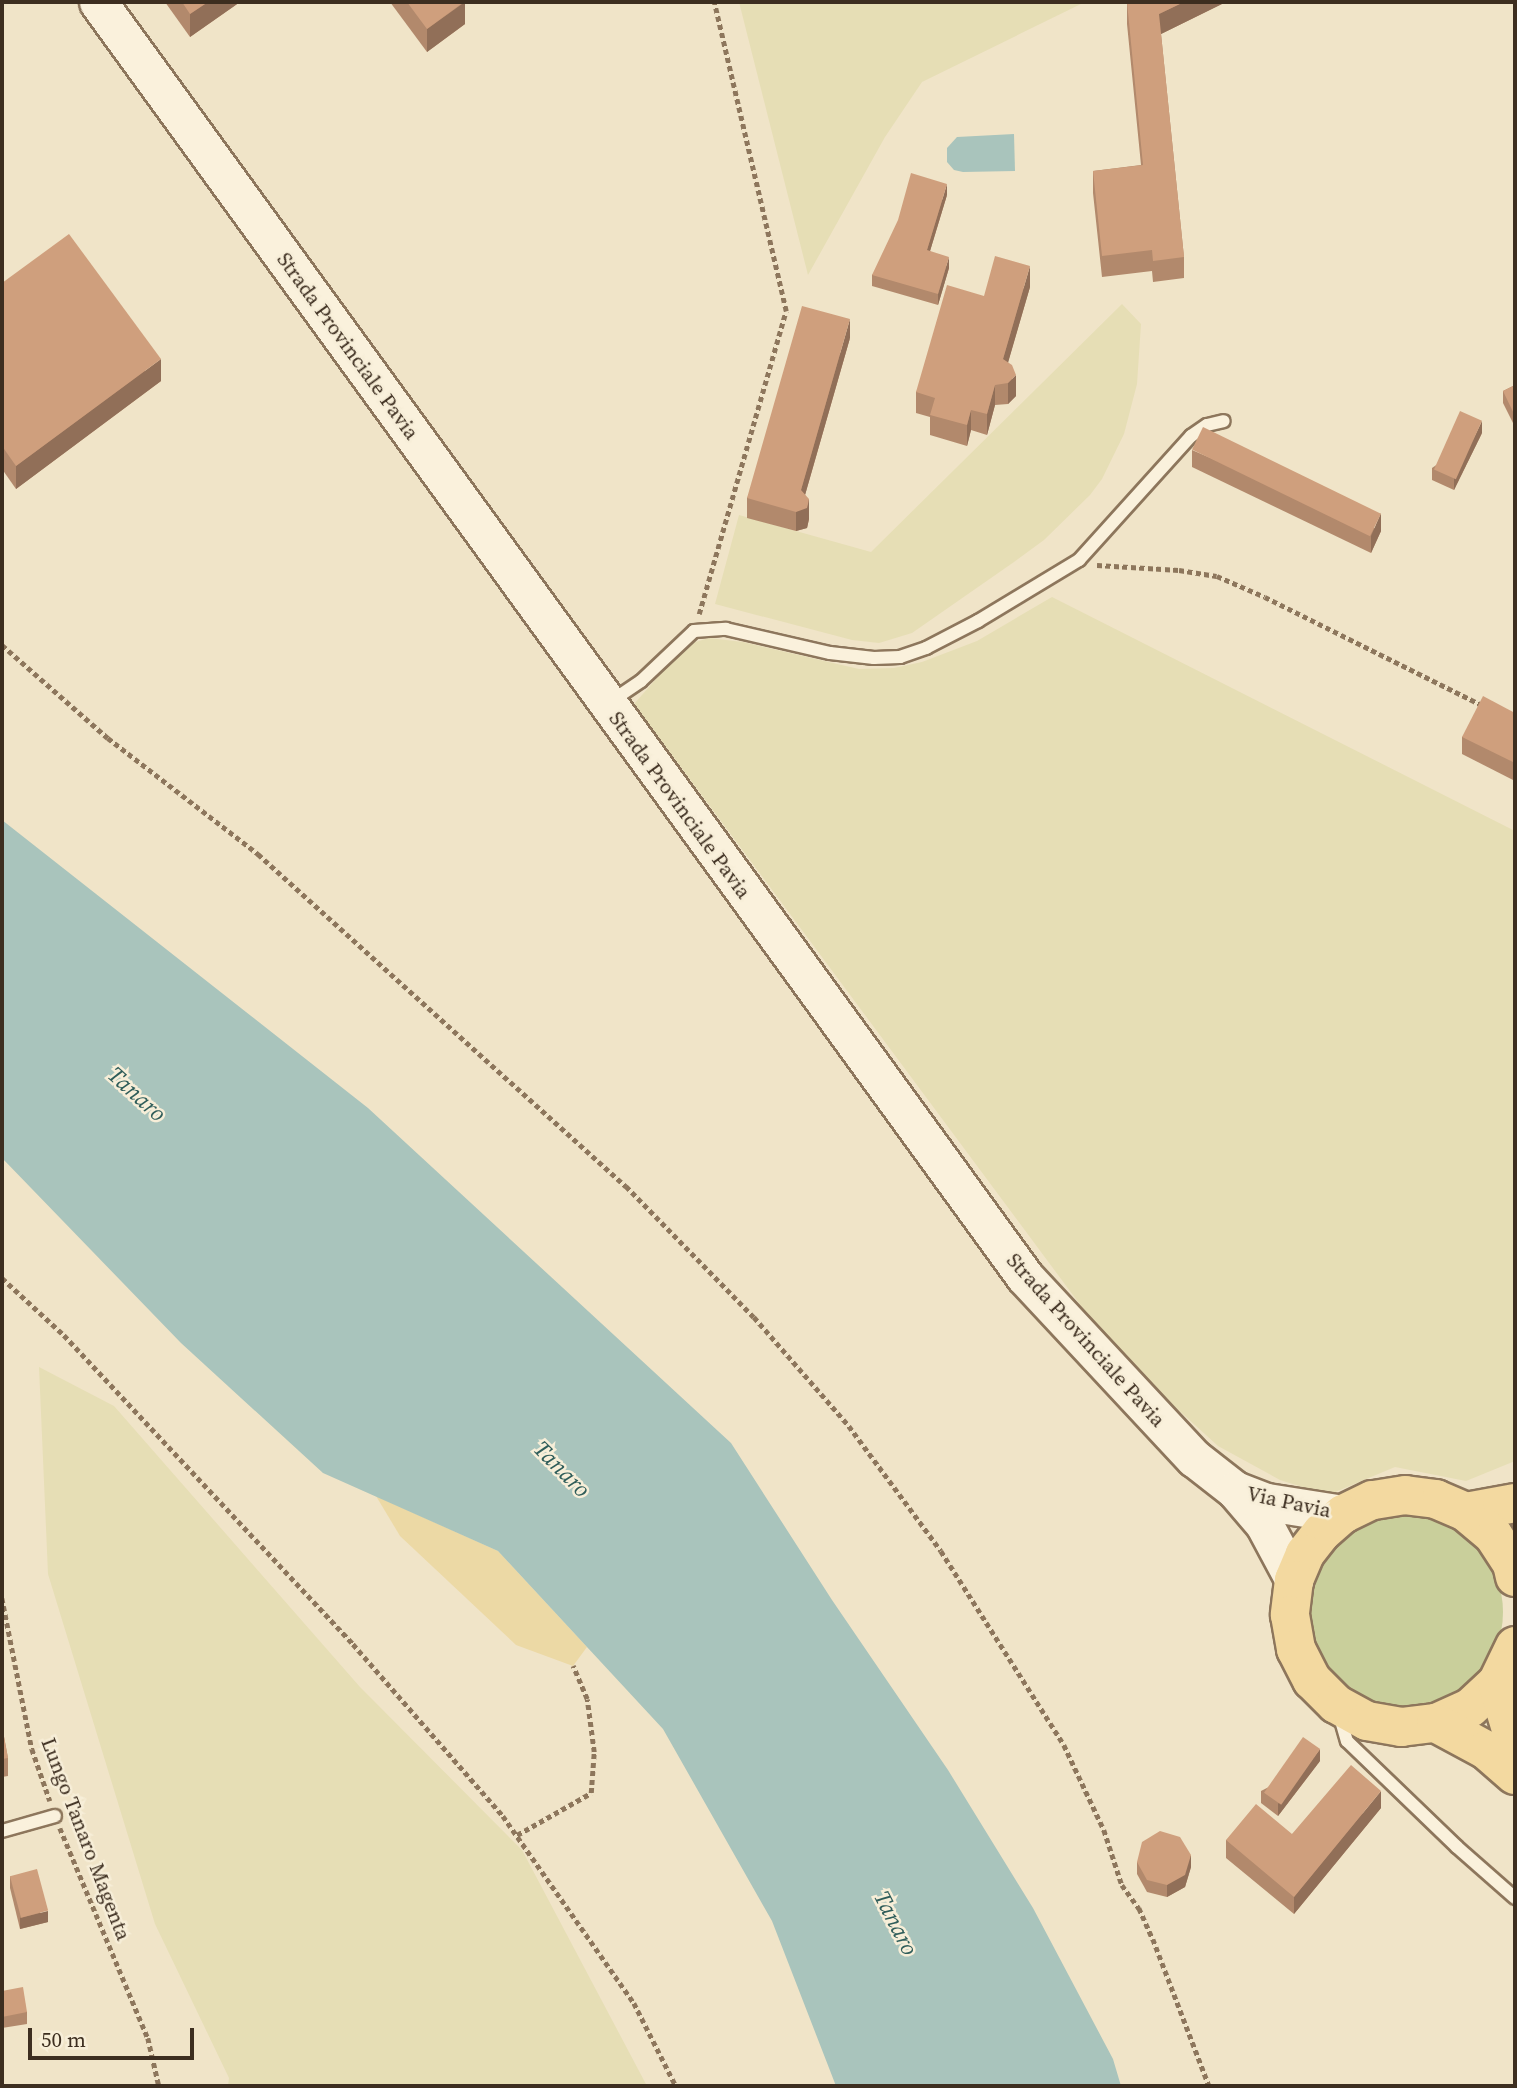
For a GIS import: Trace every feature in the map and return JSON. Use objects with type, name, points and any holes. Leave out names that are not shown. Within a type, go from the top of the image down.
[{"type":"main road","name":"Strada Provinciale Pavia","points":[[98,2],[606,705],[1025,1277],[1194,1458],[1235,1490],[1264,1524],[1294,1580]]},
{"type":"main road","name":"Via Pavia","points":[[1235,1490],[1267,1502],[1343,1514]]},
{"type":"main road","points":[[1515,1577],[1512,1564],[1493,1535],[1466,1512],[1436,1499],[1405,1495],[1372,1500],[1343,1514],[1313,1543],[1294,1580],[1290,1615],[1296,1649],[1312,1680],[1336,1704],[1367,1721],[1401,1727],[1436,1723],[1470,1708],[1497,1683],[1515,1646]]},
{"type":"main road","points":[[1466,1512],[1515,1503]]},
{"type":"main road","points":[[1497,1683],[1515,1743]]},
{"type":"main road","points":[[1436,1723],[1486,1750],[1515,1775]]},
{"type":"lane","points":[[606,705],[641,681],[694,631],[726,629],[830,653],[874,658],[900,657],[950,637],[1056,576],[1087,553],[1191,436],[1207,425],[1224,421]]},
{"type":"lane","points":[[1056,576],[1085,564]]},
{"type":"lane","points":[[1336,1704],[1347,1741],[1457,1847],[1515,1898]]},
{"type":"lane","points":[[2,1831],[55,1816]]},
{"type":"path","points":[[703,601],[786,311],[714,2]]},
{"type":"path","points":[[1085,564],[1179,570],[1217,576],[1265,597],[1493,711]]},
{"type":"path","points":[[2,645],[108,738],[258,854],[626,1186],[754,1317],[849,1426],[942,1551],[1064,1745],[1104,1830],[1122,1885],[1139,1908],[1153,1939],[1209,2086]]},
{"type":"path","points":[[2,1278],[64,1335],[353,1644],[517,1836],[634,2003],[676,2086]]},
{"type":"path","name":"Lungo Tanaro Magenta","points":[[2,1598],[32,1749],[55,1816],[148,2038],[159,2086]]},
{"type":"path","points":[[517,1836],[591,1793],[594,1752],[587,1699],[573,1666]]},
{"type":"shaded area","points":[[739,2],[1085,2],[922,82],[885,137],[808,275]]},
{"type":"shaded area","points":[[1122,304],[1141,324],[1137,384],[1124,434],[1102,479],[1090,495],[1044,540],[912,633],[879,643],[852,640],[715,604],[739,515],[871,552]]},
{"type":"shaded area","points":[[1052,597],[1515,831],[1515,1461],[1466,1481],[1395,1467],[1328,1495],[1280,1480],[1218,1446],[1116,1353],[634,704],[680,652],[692,643],[709,638],[743,642],[859,669],[894,668],[922,662],[977,641]]},
{"type":"shaded area","points":[[39,1367],[114,1406],[360,1687],[522,1850],[647,2086],[228,2086],[229,2078],[155,1924],[48,1574]]},
{"type":"green space","points":[[1405,1514],[1442,1522],[1474,1543],[1495,1575],[1503,1612],[1495,1649],[1474,1681],[1442,1702],[1405,1710],[1368,1702],[1336,1681],[1315,1649],[1307,1612],[1315,1575],[1336,1543],[1368,1522]]},
{"type":"sand","points":[[376,1496],[498,1551],[587,1647],[573,1666],[516,1645],[400,1536]]},
{"type":"water","points":[[1014,134],[1015,171],[963,172],[954,170],[947,162],[947,148],[957,137]]},
{"type":"water","name":"Tanaro","points":[[2,820],[368,1108],[731,1443],[832,1600],[948,1770],[1033,1908],[1113,2059],[1121,2086],[836,2086],[772,1921],[663,1729],[498,1551],[323,1473],[181,1343],[2,1158]]},
{"type":"building","points":[[182,2],[208,2],[190,14]]},
{"type":"building","points":[[407,2],[464,2],[427,29]]},
{"type":"building","points":[[1127,2],[1184,2],[1159,14],[1184,257],[1153,261],[1152,250],[1102,256],[1093,171],[1143,165]]},
{"type":"building","points":[[911,173],[947,184],[927,250],[949,257],[938,294],[872,275],[898,220]]},
{"type":"building","points":[[69,234],[161,359],[16,466],[2,446],[2,283]]},
{"type":"building","points":[[995,256],[1030,266],[1003,359],[1012,365],[1016,375],[1008,383],[995,385],[987,414],[971,410],[967,425],[930,415],[935,398],[916,392],[947,285],[984,296]]},
{"type":"building","points":[[802,306],[850,319],[801,490],[809,499],[807,508],[796,512],[747,498]]},
{"type":"building","points":[[1515,385],[1515,416],[1503,391]]},
{"type":"building","points":[[1460,411],[1482,421],[1456,479],[1434,469]]},
{"type":"building","points":[[1203,427],[1381,514],[1370,536],[1192,449]]},
{"type":"building","points":[[1483,696],[1515,713],[1515,763],[1462,737]]},
{"type":"building","points":[[2,1726],[8,1758],[2,1759]]},
{"type":"building","points":[[1303,1737],[1320,1749],[1281,1805],[1264,1793]]},
{"type":"building","points":[[1351,1765],[1381,1791],[1294,1897],[1226,1840],[1256,1804],[1292,1834]]},
{"type":"building","points":[[1160,1831],[1180,1837],[1191,1855],[1185,1875],[1167,1885],[1147,1880],[1137,1862],[1142,1842]]},
{"type":"building","points":[[37,1869],[48,1911],[21,1918],[10,1876]]},
{"type":"building","points":[[23,1987],[27,2012],[2,2017],[2,1991]]}]
